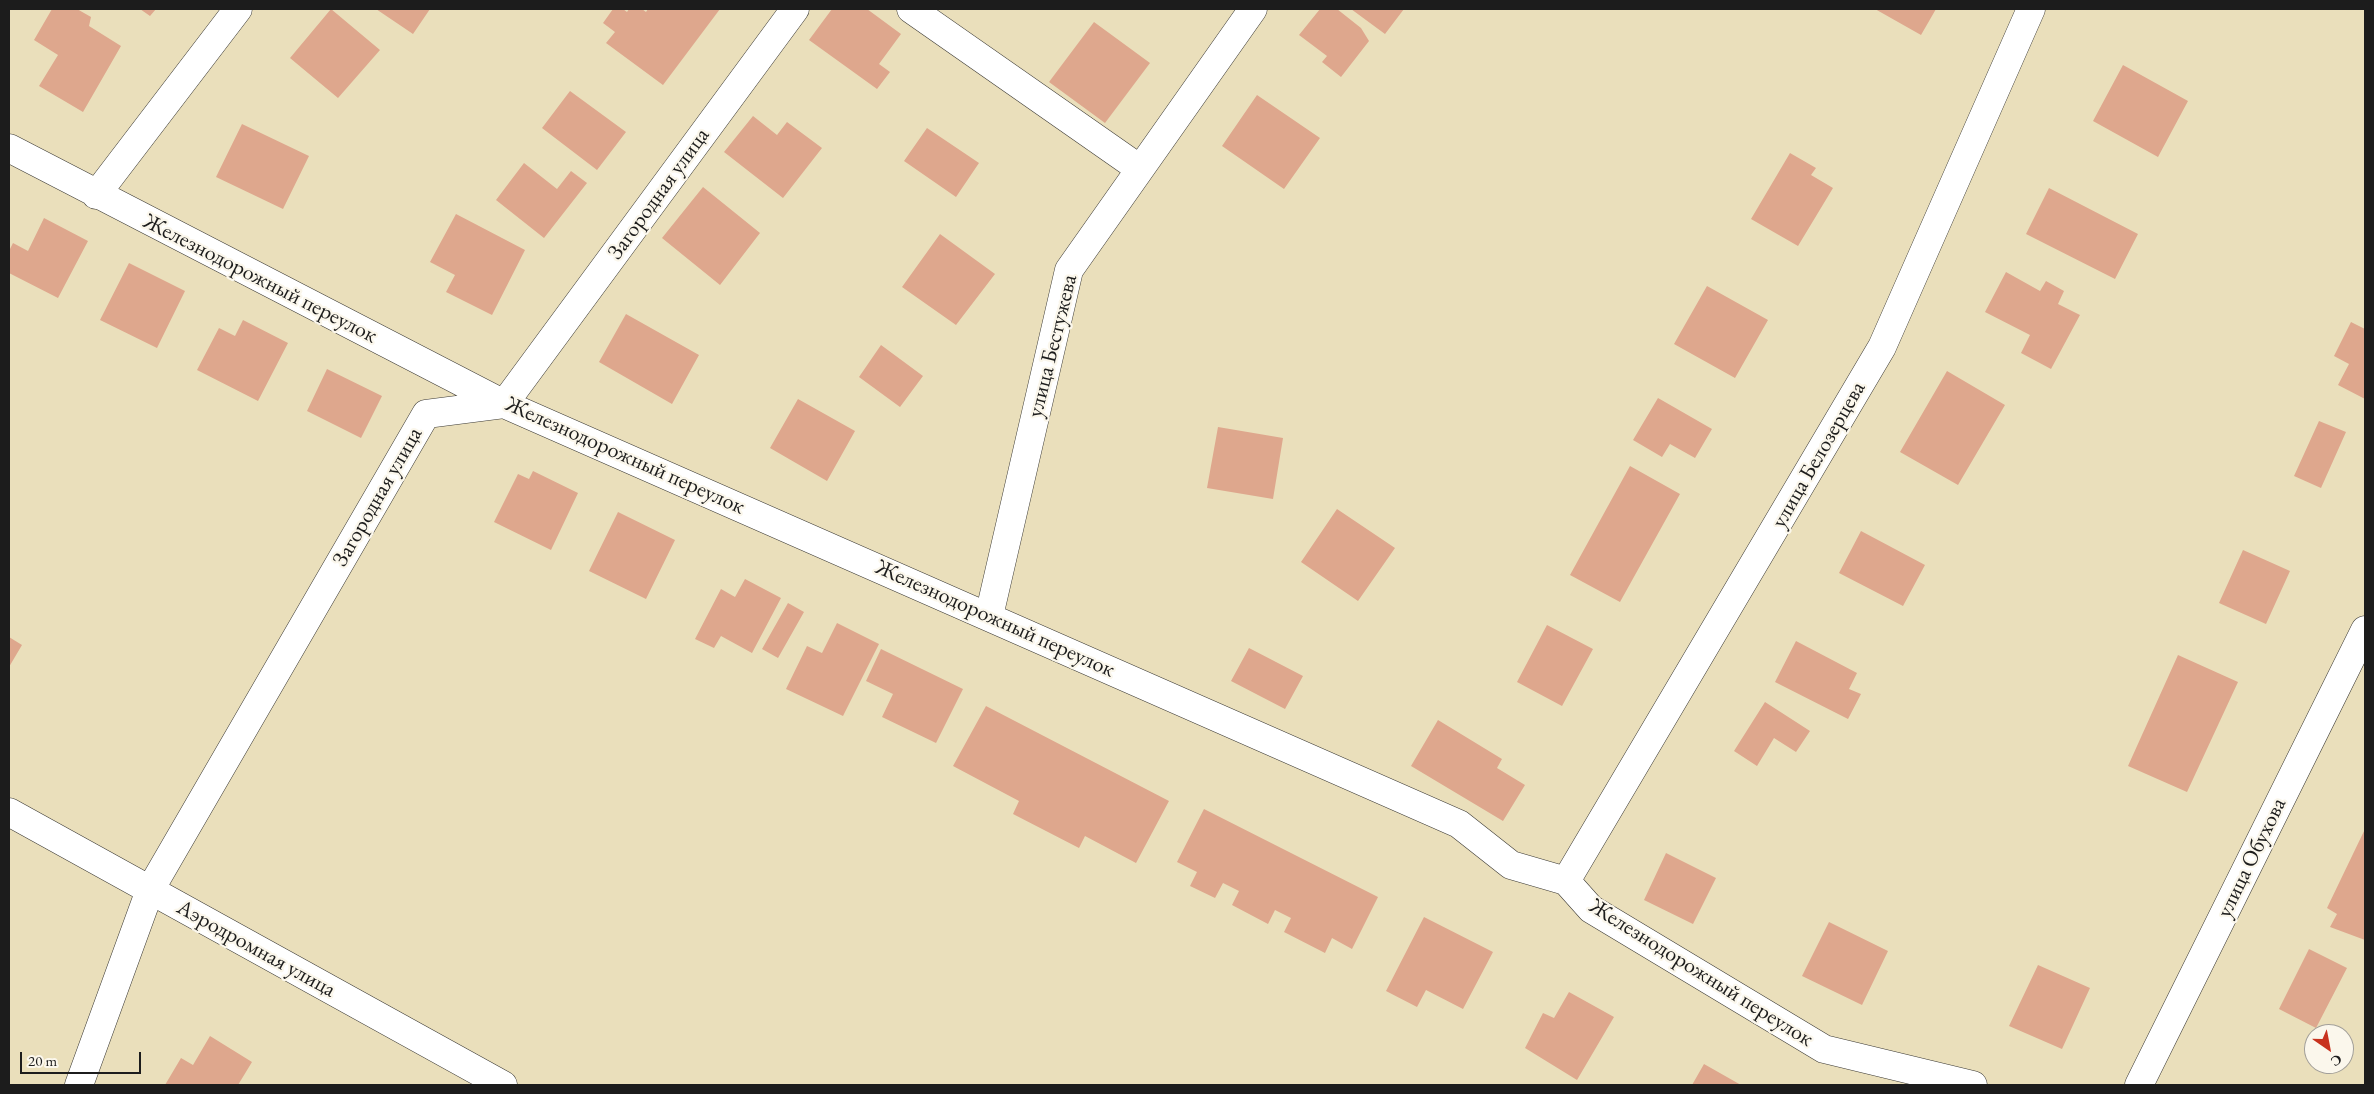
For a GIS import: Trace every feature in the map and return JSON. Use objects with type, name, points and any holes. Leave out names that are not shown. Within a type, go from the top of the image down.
[{"type":"street","points":[[96,195],[238,9]]},
{"type":"street","name":"Загородная улица","points":[[150,890],[426,414],[504,404],[795,9]]},
{"type":"street","points":[[910,9],[1140,170]]},
{"type":"street","name":"улица Бестужева","points":[[989,616],[1070,270],[1253,9]]},
{"type":"street","name":"улица Белозерцева","points":[[1566,881],[1882,347],[2031,9]]},
{"type":"street","name":"Железнодорожный переулок","points":[[9,148],[96,195],[504,404],[1459,824],[1511,865],[1566,881],[1591,909],[1824,1049],[1973,1085]]},
{"type":"street","name":"улица Обухова","points":[[2139,1085],[2365,630]]},
{"type":"street","name":"Аэродромная улица","points":[[9,812],[503,1085]]},
{"type":"street","points":[[79,1085],[150,890]]},
{"type":"building","points":[[52,9],[77,9],[91,17],[89,26],[121,46],[83,112],[39,86],[58,55],[34,40]]},
{"type":"building","points":[[140,9],[156,9],[150,16]]},
{"type":"building","points":[[331,9],[380,50],[338,98],[290,58]]},
{"type":"building","points":[[376,9],[430,9],[413,34]]},
{"type":"building","points":[[613,9],[623,9],[627,12],[629,9],[642,9],[646,12],[648,9],[720,9],[663,85],[606,43],[615,32],[603,23]]},
{"type":"building","points":[[832,9],[867,9],[901,34],[879,64],[890,72],[877,89],[809,40]]},
{"type":"building","points":[[1320,9],[1337,9],[1361,28],[1369,41],[1341,77],[1322,62],[1327,56],[1299,35]]},
{"type":"building","points":[[1351,9],[1404,9],[1385,34]]},
{"type":"building","points":[[1875,9],[1936,9],[1921,35]]},
{"type":"building","points":[[1094,22],[1150,63],[1105,123],[1049,82]]},
{"type":"building","points":[[2123,65],[2188,101],[2158,157],[2093,121]]},
{"type":"building","points":[[570,91],[626,132],[597,170],[542,128]]},
{"type":"building","points":[[1257,95],[1320,138],[1284,189],[1222,146]]},
{"type":"building","points":[[753,116],[777,135],[787,122],[822,148],[783,198],[724,152]]},
{"type":"building","points":[[242,124],[309,156],[283,209],[216,177]]},
{"type":"building","points":[[927,128],[979,163],[956,197],[904,161]]},
{"type":"building","points":[[1790,153],[1816,168],[1811,175],[1833,188],[1798,246],[1751,219]]},
{"type":"building","points":[[524,163],[557,189],[571,171],[587,183],[544,238],[496,200]]},
{"type":"building","points":[[703,187],[760,233],[720,285],[662,238]]},
{"type":"building","points":[[2049,188],[2138,234],[2115,279],[2026,234]]},
{"type":"building","points":[[456,214],[525,250],[492,315],[446,292],[455,275],[430,262]]},
{"type":"building","points":[[44,218],[88,241],[58,298],[9,273],[9,251],[13,243],[28,251]]},
{"type":"building","points":[[940,234],[995,274],[956,325],[902,287]]},
{"type":"building","points":[[129,263],[185,291],[157,348],[100,320]]},
{"type":"building","points":[[2006,272],[2040,291],[2046,281],[2064,291],[2058,304],[2080,315],[2051,369],[2021,353],[2030,335],[1985,312]]},
{"type":"building","points":[[1707,286],[1768,320],[1735,378],[1674,344]]},
{"type":"building","points":[[626,314],[699,355],[672,404],[599,362]]},
{"type":"building","points":[[243,320],[288,343],[258,401],[197,370],[219,328],[235,336]]},
{"type":"building","points":[[2351,322],[2365,329],[2365,399],[2338,385],[2349,364],[2334,356]]},
{"type":"building","points":[[881,345],[923,376],[900,407],[859,377]]},
{"type":"building","points":[[327,369],[382,396],[361,438],[307,411]]},
{"type":"building","points":[[1947,371],[2005,405],[1958,485],[1900,452]]},
{"type":"building","points":[[1658,398],[1712,429],[1695,458],[1670,444],[1662,457],[1633,440]]},
{"type":"building","points":[[798,399],[855,431],[827,481],[770,448]]},
{"type":"building","points":[[2319,421],[2346,432],[2321,488],[2294,476]]},
{"type":"building","points":[[1218,427],[1283,438],[1273,499],[1207,488]]},
{"type":"building","points":[[1630,466],[1680,494],[1620,602],[1570,575]]},
{"type":"building","points":[[533,471],[578,493],[551,550],[494,522],[518,474],[529,479]]},
{"type":"building","points":[[1337,509],[1395,548],[1358,601],[1301,562]]},
{"type":"building","points":[[618,512],[675,540],[646,599],[589,571]]},
{"type":"building","points":[[1861,531],[1925,565],[1903,606],[1839,573]]},
{"type":"building","points":[[2243,550],[2290,571],[2266,624],[2219,603]]},
{"type":"building","points":[[745,579],[781,598],[752,653],[721,636],[714,648],[695,639],[721,589],[735,597]]},
{"type":"building","points":[[788,603],[804,612],[778,658],[762,649]]},
{"type":"building","points":[[837,623],[879,644],[843,716],[786,689],[807,646],[822,653]]},
{"type":"building","points":[[1547,625],[1593,649],[1562,706],[1517,682]]},
{"type":"building","points":[[9,637],[22,645],[9,667]]},
{"type":"building","points":[[1796,641],[1857,673],[1849,689],[1861,694],[1848,719],[1775,682]]},
{"type":"building","points":[[1249,648],[1303,676],[1285,709],[1231,681]]},
{"type":"building","points":[[881,649],[963,689],[936,743],[882,717],[893,694],[866,681]]},
{"type":"building","points":[[2178,655],[2238,682],[2187,792],[2128,766]]},
{"type":"building","points":[[1765,702],[1810,731],[1796,752],[1774,738],[1757,766],[1734,751]]},
{"type":"building","points":[[986,706],[1169,801],[1136,863],[1085,836],[1079,848],[1013,814],[1019,801],[953,766]]},
{"type":"building","points":[[1438,720],[1502,759],[1497,768],[1525,785],[1503,821],[1411,766]]},
{"type":"building","points":[[1204,809],[1378,897],[1352,949],[1332,938],[1325,953],[1284,932],[1291,918],[1275,910],[1268,924],[1232,905],[1239,891],[1223,883],[1215,898],[1190,886],[1197,872],[1177,862]]},
{"type":"building","points":[[2365,829],[2365,940],[2330,927],[2337,914],[2327,908]]},
{"type":"building","points":[[1666,853],[1716,878],[1693,924],[1644,900]]},
{"type":"building","points":[[1424,917],[1493,952],[1463,1009],[1426,990],[1417,1007],[1386,991]]},
{"type":"building","points":[[1829,922],[1888,951],[1862,1005],[1802,976]]},
{"type":"building","points":[[2309,949],[2347,968],[2318,1024],[2308,1024],[2279,1009]]},
{"type":"building","points":[[2038,965],[2090,988],[2062,1049],[2009,1026]]},
{"type":"building","points":[[1569,992],[1614,1017],[1577,1080],[1525,1048],[1543,1013],[1554,1018]]},
{"type":"building","points":[[210,1036],[252,1062],[238,1085],[165,1085],[181,1058],[193,1065]]},
{"type":"building","points":[[1704,1064],[1741,1085],[1692,1085]]}]
